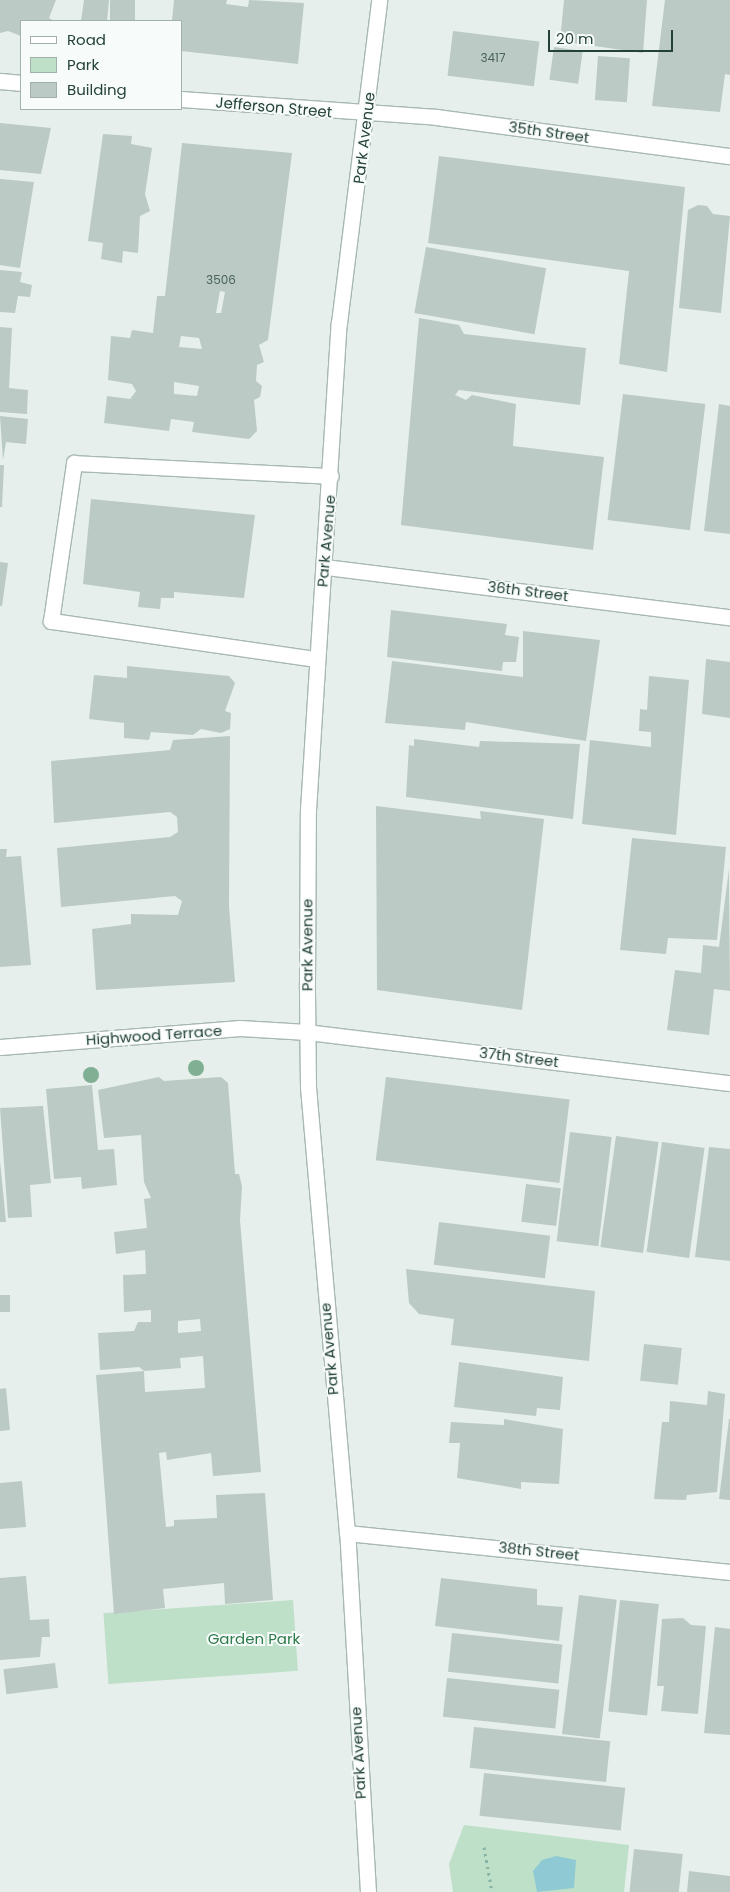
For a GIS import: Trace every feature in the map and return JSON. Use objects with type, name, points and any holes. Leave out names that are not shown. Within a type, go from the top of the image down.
[{"type":"street","name":"Park Avenue","points":[[368,1892],[347,1533],[320,1258],[307,1032],[308,810],[316,658],[326,568],[339,323],[379,0]]},
{"type":"street","points":[[0,81],[20,83]]},
{"type":"street","name":"Jefferson Street","points":[[182,99],[366,114]]},
{"type":"street","name":"35th Street","points":[[366,114],[436,117],[730,156]]},
{"type":"street","points":[[316,658],[51,622],[74,463],[331,476]]},
{"type":"street","name":"36th Street","points":[[326,568],[730,617]]},
{"type":"street","name":"Highwood Terrace","points":[[0,1047],[240,1028],[307,1032]]},
{"type":"street","name":"37th Street","points":[[307,1032],[730,1083]]},
{"type":"street","name":"38th Street","points":[[347,1533],[730,1572]]},
{"type":"path","points":[[484,1847],[492,1892]]},
{"type":"green space","name":"Garden Park","points":[[293,1600],[298,1671],[108,1684],[103,1613]]},
{"type":"green space","points":[[464,1825],[629,1845],[624,1892],[453,1892],[449,1864]]},
{"type":"water","points":[[556,1856],[576,1860],[574,1888],[537,1892],[533,1871],[542,1860]]},
{"type":"building","points":[[0,0],[56,0],[49,18],[52,20],[20,20],[20,36],[8,31],[0,33]]},
{"type":"building","points":[[84,0],[109,0],[107,20],[81,20]]},
{"type":"building","points":[[110,0],[135,0],[135,20],[110,20]]},
{"type":"building","points":[[174,0],[227,0],[226,4],[248,7],[249,0],[304,3],[298,64],[182,51],[182,20],[172,20]]},
{"type":"building","points":[[564,0],[647,0],[643,53],[560,41]]},
{"type":"building","points":[[665,0],[730,0],[730,75],[725,74],[720,112],[652,106]]},
{"type":"building","points":[[453,31],[539,42],[534,86],[448,76]]},
{"type":"building","points":[[554,47],[583,51],[578,84],[549,80]]},
{"type":"building","points":[[598,56],[630,58],[627,102],[595,100]]},
{"type":"building","points":[[0,123],[51,128],[41,174],[0,170]]},
{"type":"building","points":[[103,134],[132,136],[131,144],[152,148],[145,194],[150,211],[140,216],[138,253],[123,251],[122,263],[101,259],[103,243],[88,241]]},
{"type":"building","points":[[182,143],[292,153],[268,340],[259,345],[264,362],[257,365],[256,381],[262,386],[260,397],[254,400],[257,431],[249,439],[192,432],[194,422],[171,419],[169,431],[104,423],[107,396],[130,399],[136,391],[132,384],[108,380],[111,336],[130,338],[132,330],[153,333],[157,296],[165,296]],"holes":[[[220,291],[225,292],[221,313],[216,313]],[[181,336],[199,338],[202,349],[179,347]],[[174,382],[199,386],[197,396],[174,394]]]},
{"type":"building","points":[[439,156],[685,187],[667,372],[619,364],[629,271],[428,243]]},
{"type":"building","points":[[0,179],[34,182],[20,268],[0,265]]},
{"type":"building","points":[[698,205],[707,206],[713,214],[730,216],[721,313],[679,308],[688,210]]},
{"type":"building","points":[[426,247],[546,268],[535,334],[414,313]]},
{"type":"building","points":[[0,270],[22,272],[20,282],[32,285],[30,297],[18,296],[15,313],[0,312]]},
{"type":"building","points":[[419,318],[459,325],[464,334],[586,348],[580,405],[459,390],[455,395],[466,400],[472,395],[516,404],[513,446],[604,457],[593,550],[401,525]]},
{"type":"building","points":[[0,327],[12,328],[9,388],[28,390],[27,414],[0,412]]},
{"type":"building","points":[[623,394],[705,404],[690,530],[608,520]]},
{"type":"building","points":[[719,404],[730,406],[730,534],[704,531]]},
{"type":"building","points":[[0,416],[28,419],[26,444],[6,442],[3,460]]},
{"type":"building","points":[[0,465],[4,465],[2,507],[0,507]]},
{"type":"building","points":[[91,499],[255,515],[244,598],[174,592],[174,598],[161,598],[160,609],[138,607],[140,592],[83,584]]},
{"type":"building","points":[[0,562],[8,563],[2,606],[0,606]]},
{"type":"building","points":[[391,610],[507,624],[505,635],[519,637],[516,662],[503,662],[502,671],[387,657]]},
{"type":"building","points":[[523,631],[600,640],[586,741],[466,722],[465,730],[385,723],[392,661],[523,677]]},
{"type":"building","points":[[706,659],[730,662],[730,718],[702,714]]},
{"type":"building","points":[[127,666],[229,676],[235,683],[225,711],[231,713],[230,729],[221,733],[201,729],[193,735],[151,732],[149,740],[124,738],[124,723],[89,719],[94,675],[127,678]]},
{"type":"building","points":[[649,676],[689,680],[676,835],[582,824],[590,740],[651,747],[651,732],[639,731],[640,709],[647,710]]},
{"type":"building","points":[[230,736],[229,906],[235,982],[96,990],[92,929],[131,924],[131,914],[178,915],[182,901],[175,896],[61,907],[57,848],[170,837],[178,832],[177,817],[170,812],[54,823],[51,761],[170,750],[173,740]]},
{"type":"building","points":[[414,739],[479,747],[480,741],[580,744],[573,819],[406,797],[409,745],[414,746]]},
{"type":"building","points":[[376,806],[481,819],[480,811],[544,819],[522,1010],[377,990]]},
{"type":"building","points":[[632,838],[726,847],[717,940],[668,938],[666,954],[620,950]]},
{"type":"building","points":[[0,849],[7,849],[6,857],[21,856],[31,965],[0,967]]},
{"type":"building","points":[[729,869],[730,991],[714,989],[709,1035],[667,1030],[675,970],[701,973],[703,945],[719,947]]},
{"type":"building","points":[[159,1077],[164,1081],[221,1077],[228,1083],[235,1174],[239,1174],[242,1186],[240,1220],[261,1472],[213,1476],[211,1453],[167,1460],[166,1452],[159,1453],[166,1527],[174,1526],[174,1520],[217,1518],[216,1495],[265,1493],[273,1600],[225,1604],[224,1583],[163,1589],[165,1608],[114,1614],[96,1375],[144,1371],[139,1367],[100,1370],[98,1333],[134,1331],[138,1322],[151,1322],[151,1310],[124,1312],[123,1275],[146,1274],[145,1250],[116,1254],[114,1232],[147,1228],[144,1199],[151,1198],[144,1182],[141,1135],[104,1138],[98,1090]],"holes":[[[200,1319],[201,1331],[178,1333],[178,1321]],[[203,1356],[205,1388],[145,1392],[144,1371],[181,1368],[180,1358]]]},
{"type":"building","points":[[386,1077],[570,1100],[559,1183],[376,1160]]},
{"type":"building","points":[[92,1085],[98,1150],[114,1149],[117,1185],[82,1189],[81,1177],[54,1179],[46,1089]]},
{"type":"building","points":[[43,1106],[51,1183],[30,1185],[32,1217],[8,1218],[0,1108]]},
{"type":"building","points":[[570,1132],[612,1137],[598,1246],[557,1241]]},
{"type":"building","points":[[616,1136],[659,1142],[643,1253],[600,1247]]},
{"type":"building","points":[[662,1142],[705,1148],[689,1258],[647,1252]]},
{"type":"building","points":[[709,1147],[730,1149],[730,1261],[695,1257]]},
{"type":"building","points":[[0,1161],[6,1222],[0,1222]]},
{"type":"building","points":[[526,1184],[561,1188],[556,1226],[521,1222]]},
{"type":"building","points":[[439,1222],[550,1236],[545,1278],[434,1265]]},
{"type":"building","points":[[406,1269],[595,1291],[589,1361],[451,1345],[454,1319],[419,1314],[409,1303]]},
{"type":"building","points":[[0,1295],[10,1295],[10,1312],[0,1312]]},
{"type":"building","points":[[644,1344],[682,1348],[678,1385],[640,1381]]},
{"type":"building","points":[[459,1362],[563,1377],[560,1410],[537,1408],[536,1416],[454,1407]]},
{"type":"building","points":[[6,1388],[10,1430],[0,1431],[0,1389]]},
{"type":"building","points":[[708,1391],[725,1394],[717,1492],[687,1495],[686,1500],[654,1499],[662,1422],[669,1422],[670,1401],[707,1405]]},
{"type":"building","points":[[504,1419],[563,1429],[559,1484],[521,1482],[521,1489],[457,1478],[460,1443],[449,1443],[451,1422],[504,1425]]},
{"type":"building","points":[[730,1419],[730,1500],[719,1499]]},
{"type":"building","points":[[22,1481],[26,1527],[0,1529],[0,1483]]},
{"type":"building","points":[[26,1576],[30,1620],[49,1619],[50,1637],[42,1637],[40,1657],[0,1660],[0,1578]]},
{"type":"building","points":[[441,1578],[537,1589],[537,1605],[563,1607],[559,1641],[435,1626]]},
{"type":"building","points":[[579,1595],[617,1600],[600,1739],[562,1734]]},
{"type":"building","points":[[620,1600],[659,1604],[647,1715],[608,1711]]},
{"type":"building","points":[[683,1618],[691,1625],[706,1626],[698,1714],[661,1711],[664,1686],[657,1686],[662,1619]]},
{"type":"building","points":[[715,1627],[730,1629],[730,1735],[704,1733]]},
{"type":"building","points":[[452,1633],[562,1645],[558,1683],[448,1672]]},
{"type":"building","points":[[55,1663],[58,1688],[6,1694],[3,1669]]},
{"type":"building","points":[[447,1678],[559,1690],[555,1729],[443,1717]]},
{"type":"building","points":[[474,1727],[610,1741],[606,1782],[470,1768]]},
{"type":"building","points":[[484,1773],[625,1788],[621,1831],[480,1816]]},
{"type":"building","points":[[634,1849],[683,1854],[679,1892],[630,1892]]},
{"type":"building","points":[[689,1871],[730,1876],[730,1892],[687,1892]]}]
